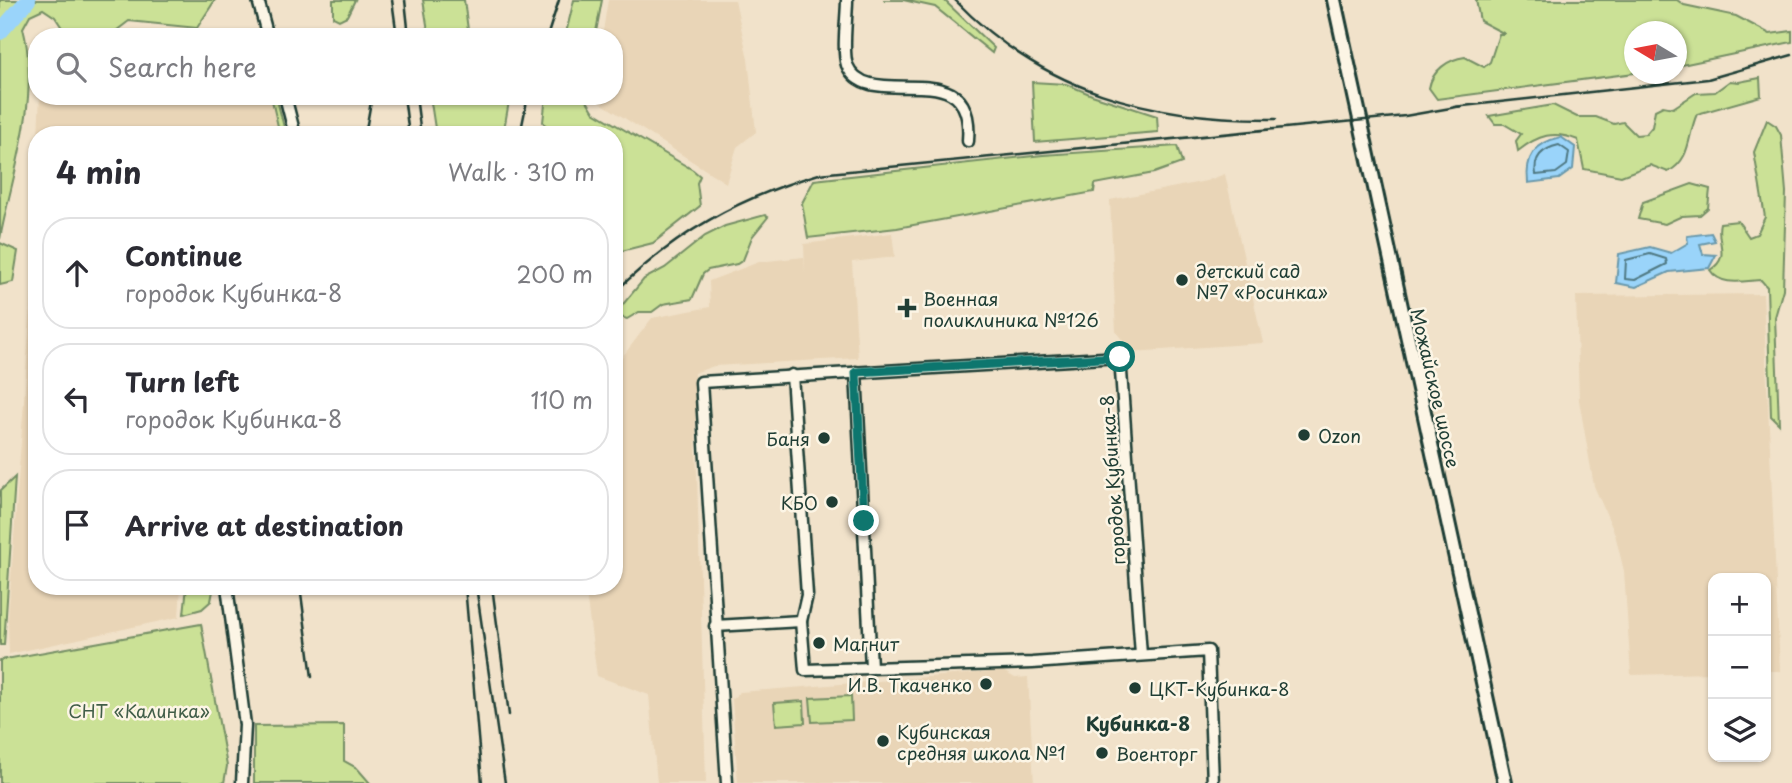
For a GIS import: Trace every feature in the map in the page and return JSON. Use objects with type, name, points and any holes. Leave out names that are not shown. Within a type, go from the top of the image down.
[{"type":"main road","name":"Можайское шоссе","points":[[1334,0],[1505,783]]},
{"type":"street","points":[[258,0],[266,28]]},
{"type":"street","points":[[847,0],[846,63],[853,74],[869,83],[917,86],[953,95],[962,101],[967,110],[968,141]]},
{"type":"street","points":[[287,105],[293,126]]},
{"type":"street","name":"городок Кубинка-8","points":[[727,783],[701,382],[1120,357],[1141,655]]},
{"type":"street","points":[[856,372],[871,667]]},
{"type":"street","points":[[792,375],[807,595],[801,621],[805,670],[1032,663],[1209,651],[1213,783]]},
{"type":"street","points":[[228,595],[244,725],[242,783]]},
{"type":"street","points":[[715,626],[801,621]]},
{"type":"shaded area","points":[[608,0],[735,0],[748,59],[756,132],[737,147],[726,183],[604,105],[623,105],[623,28],[603,28]]},
{"type":"shaded area","points":[[40,105],[275,105],[280,126],[38,126]]},
{"type":"shaded area","name":"детский сад №7 «Росинка»","points":[[1225,174],[1263,343],[1132,352],[1116,332],[1110,200],[1206,181]]},
{"type":"shaded area","points":[[892,233],[895,257],[852,262],[858,358],[714,366],[694,373],[706,783],[657,783],[649,695],[597,676],[586,595],[623,595],[623,356],[652,318],[710,307],[709,281],[759,262],[804,257],[805,272],[804,244]]},
{"type":"shaded area","points":[[1763,294],[1780,671],[1771,671],[1771,573],[1708,573],[1708,673],[1631,675],[1624,571],[1615,534],[1594,486],[1579,400],[1576,296]]},
{"type":"shaded area","points":[[28,346],[28,595],[180,595],[179,617],[9,654],[8,619]]},
{"type":"shaded area","name":"Кубинская средняя школа №1","points":[[1003,671],[1015,678],[1028,677],[1034,783],[738,783],[732,699],[740,692]]},
{"type":"green space","points":[[0,0],[215,0],[197,28],[129,21],[120,28],[62,28],[55,17],[43,9],[30,15],[23,28],[28,54],[27,107],[0,239]]},
{"type":"green space","points":[[333,0],[355,0],[347,16],[339,20],[333,17]]},
{"type":"green space","points":[[423,0],[464,0],[468,28],[428,28]]},
{"type":"green space","points":[[574,0],[602,0],[597,28],[567,28]]},
{"type":"green space","points":[[903,0],[944,0],[994,48],[992,53],[935,7]]},
{"type":"green space","points":[[1476,0],[1677,0],[1684,5],[1736,16],[1770,34],[1792,31],[1792,42],[1687,64],[1687,21],[1624,21],[1624,74],[1437,99],[1429,88],[1442,67],[1465,57],[1484,67],[1490,62],[1499,34],[1505,34],[1480,21]]},
{"type":"green space","points":[[1760,78],[1761,96],[1697,114],[1685,154],[1676,167],[1668,172],[1650,165],[1621,176],[1584,169],[1578,140],[1561,135],[1539,138],[1518,151],[1516,141],[1521,134],[1504,124],[1495,124],[1489,116],[1553,105],[1577,117],[1596,117],[1614,124],[1623,122],[1636,135],[1646,134],[1652,127],[1655,110],[1663,106],[1673,108],[1696,93],[1715,92],[1730,81]]},
{"type":"green space","points":[[1032,82],[1066,84],[1157,116],[1158,132],[1035,142]]},
{"type":"green space","points":[[273,105],[278,105],[284,126],[278,126]]},
{"type":"green space","points":[[431,105],[508,105],[505,126],[435,126]]},
{"type":"green space","points":[[545,105],[590,105],[594,112],[618,126],[546,126],[543,122]]},
{"type":"green space","points":[[1767,120],[1776,126],[1781,135],[1786,192],[1783,289],[1775,317],[1779,424],[1771,416],[1767,287],[1761,280],[1726,281],[1710,270],[1717,265],[1722,254],[1720,223],[1738,221],[1749,237],[1757,234],[1765,217],[1754,152]]},
{"type":"green space","points":[[623,129],[700,176],[697,183],[700,206],[653,243],[623,250]]},
{"type":"green space","points":[[1177,146],[1182,163],[1154,173],[1095,184],[1094,192],[897,228],[808,238],[802,203],[814,180],[1043,155]]},
{"type":"green space","points":[[1692,184],[1710,189],[1708,208],[1700,215],[1682,216],[1665,224],[1638,219],[1643,202]]},
{"type":"green space","points":[[765,215],[768,217],[752,237],[743,260],[737,264],[708,270],[703,274],[692,299],[663,304],[652,312],[639,312],[627,319],[623,318],[623,304],[644,279],[665,268],[705,236],[725,226]]},
{"type":"green space","points":[[0,243],[18,251],[13,282],[0,285]]},
{"type":"green space","points":[[15,477],[4,645],[0,645],[0,491]]},
{"type":"green space","points":[[186,595],[212,595],[211,601],[202,609],[184,614]]},
{"type":"green space","name":"СНТ «Калинка»","points":[[201,624],[227,766],[224,783],[0,783],[0,660]]},
{"type":"green space","points":[[851,696],[852,720],[812,722],[810,698]]},
{"type":"green space","points":[[804,701],[805,723],[776,725],[774,703]]},
{"type":"green space","points":[[344,725],[344,761],[357,768],[370,783],[254,783],[254,726]]},
{"type":"water","points":[[1561,137],[1575,147],[1573,169],[1559,179],[1528,183],[1528,165],[1534,152],[1544,143]]},
{"type":"water","points":[[1711,233],[1715,241],[1700,244],[1703,254],[1716,255],[1709,268],[1669,272],[1636,287],[1616,283],[1619,254],[1650,247],[1671,253],[1688,243],[1687,236]]},
{"type":"waterway","points":[[0,32],[28,0]]},
{"type":"railway","points":[[392,0],[396,28]]},
{"type":"railway","points":[[405,0],[408,28]]},
{"type":"railway","points":[[550,28],[559,0]]},
{"type":"railway","points":[[955,0],[989,32],[1025,58],[1102,94],[1143,106],[1186,114],[1276,119]]},
{"type":"railway","points":[[1454,107],[1708,79],[1792,55]]},
{"type":"railway","points":[[367,126],[370,105]]},
{"type":"railway","points":[[405,105],[408,126]]},
{"type":"railway","points":[[417,105],[420,126]]},
{"type":"railway","points":[[522,126],[526,105]]},
{"type":"railway","points":[[623,285],[661,253],[709,220],[761,195],[819,174],[1405,116],[1462,106]]},
{"type":"railway","points":[[301,595],[312,677]]},
{"type":"railway","points":[[466,595],[482,783]]},
{"type":"railway","points":[[477,595],[505,783]]},
{"type":"railway","points":[[493,595],[509,715]]},
{"type":"place","name":"детский сад №7 «Росинка»","points":[[1182,280]]},
{"type":"place","name":"Военная поликлиника №126","points":[[907,308]]},
{"type":"place","name":"Ozon","points":[[1304,435]]},
{"type":"place","name":"Баня","points":[[824,438]]},
{"type":"place","name":"КБО","points":[[832,502]]},
{"type":"place","name":"Магнит","points":[[819,643]]},
{"type":"place","name":"И.В. Ткаченко","points":[[986,684]]},
{"type":"place","name":"ЦКТ-Кубинка-8","points":[[1135,688]]},
{"type":"place","name":"Кубинская средняя школа №1","points":[[883,741]]},
{"type":"place","name":"Военторг","points":[[1102,753]]},
{"type":"district","name":"Кубинка-8","points":[[1138,723]]},
{"type":"route","points":[[864,521],[856,372],[1120,357]]}]
